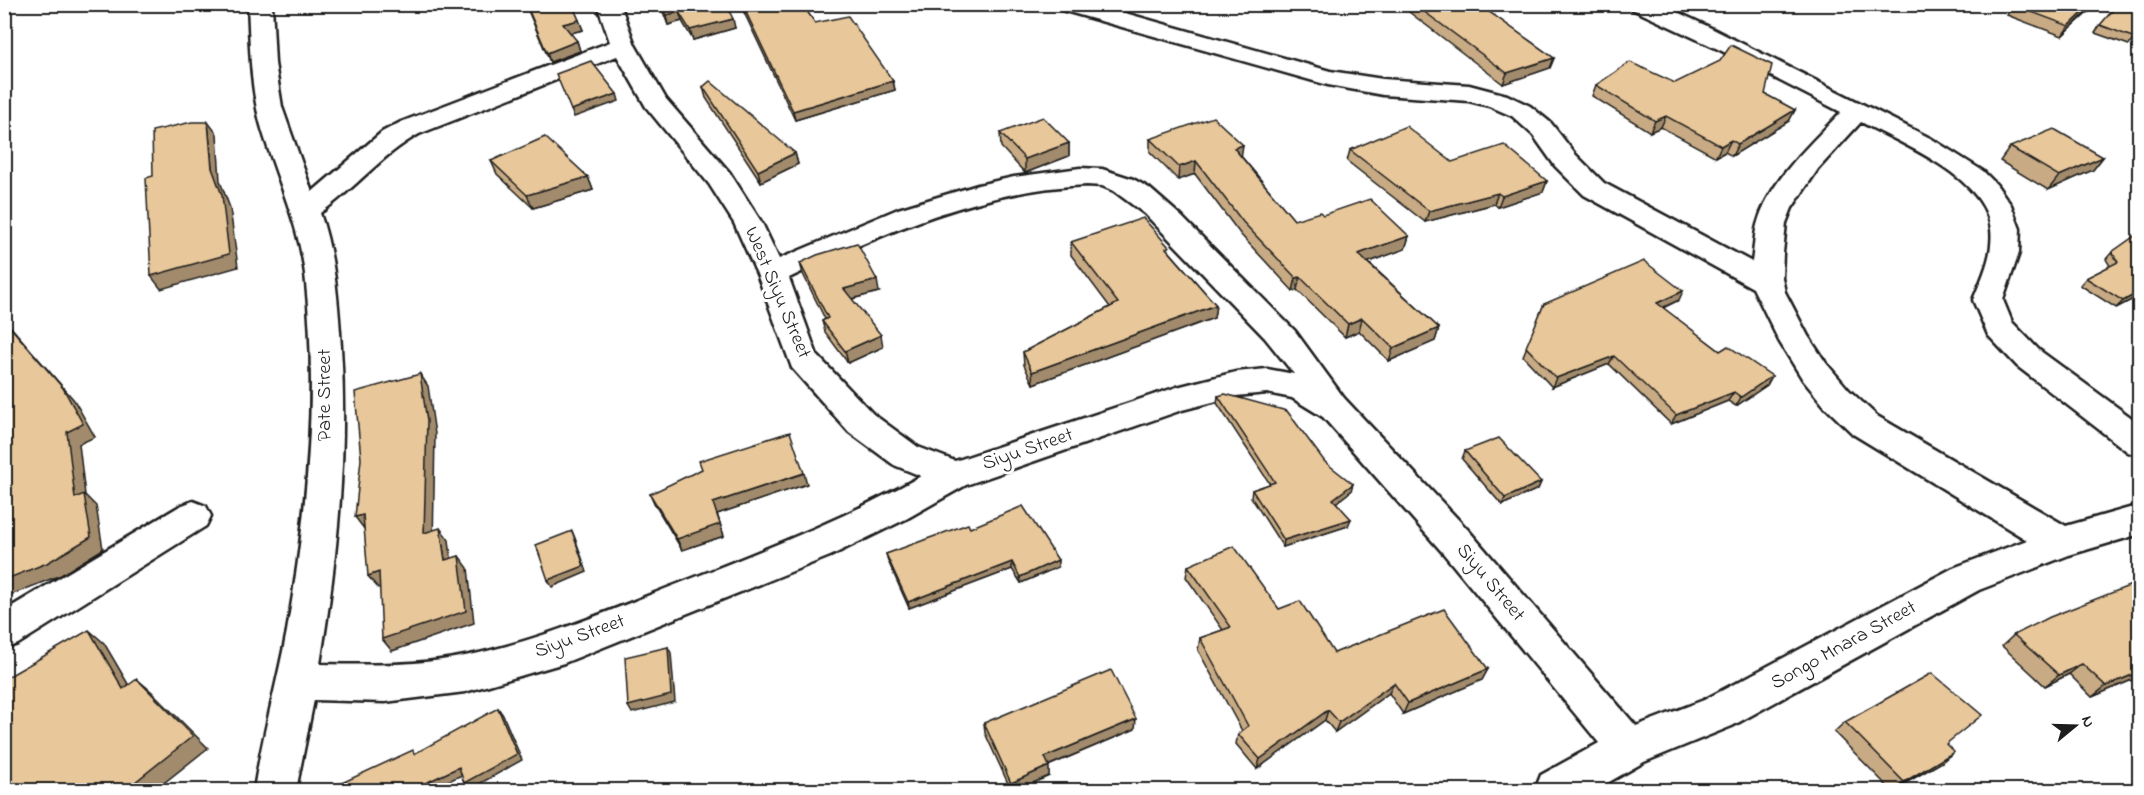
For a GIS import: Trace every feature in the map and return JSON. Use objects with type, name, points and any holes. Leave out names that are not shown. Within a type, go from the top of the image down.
[{"type":"street","name":"Pate Street","points":[[260,4],[262,63],[273,120],[305,210],[317,256],[324,316],[327,401],[322,522],[299,682],[275,790]]},
{"type":"street","name":"West Siyu Street","points":[[608,4],[623,45],[655,102],[720,179],[748,223],[772,274],[803,360],[861,423],[906,456],[954,475]]},
{"type":"street","points":[[1066,4],[1320,76],[1383,87],[1469,93],[1498,100],[1521,111],[1542,129],[1565,160],[1594,189],[1766,282]]},
{"type":"street","points":[[1640,4],[1782,71],[1858,110],[1935,152],[1980,183],[1998,205],[2007,232],[2003,265],[1988,300],[1999,327],[2028,358],[2139,443]]},
{"type":"street","points":[[305,210],[333,191],[391,138],[410,128],[623,45]]},
{"type":"street","points":[[1858,110],[1812,159],[1783,199],[1772,224],[1766,282],[1787,328],[1810,365],[1838,401],[1865,424],[2062,543]]},
{"type":"street","points":[[772,274],[834,244],[914,211],[968,195],[1029,183],[1070,178],[1109,178],[1132,189],[1150,204],[1244,298],[1291,348],[1335,408]]},
{"type":"street","name":"Siyu Street","points":[[299,682],[385,684],[465,674],[564,646],[817,545],[893,509],[954,475],[1177,399],[1236,384],[1267,381],[1300,387],[1335,408],[1456,542],[1629,748]]},
{"type":"street","points":[[4,632],[193,516]]},
{"type":"street","name":"Songo Mnara Street","points":[[1556,790],[1629,748],[1718,713],[1966,579],[2062,543],[2139,519]]},
{"type":"building","points":[[526,4],[572,4],[579,20],[563,24],[577,41],[547,53]]},
{"type":"building","points":[[661,4],[726,4],[733,19],[690,30],[679,12],[666,15]]},
{"type":"building","points":[[742,4],[802,4],[815,23],[848,16],[893,81],[793,111]]},
{"type":"building","points":[[1414,4],[1478,4],[1554,58],[1507,73]]},
{"type":"building","points":[[2014,4],[2092,4],[2069,26]]},
{"type":"building","points":[[2118,4],[2139,4],[2139,32],[2135,38],[2100,25]]},
{"type":"building","points":[[1731,45],[1772,65],[1765,94],[1795,110],[1738,144],[1731,140],[1721,146],[1666,116],[1655,121],[1596,85],[1630,62],[1675,83],[1720,61]]},
{"type":"building","points":[[591,61],[617,94],[571,110],[556,74]]},
{"type":"building","points":[[710,81],[795,153],[758,171],[703,87]]},
{"type":"building","points":[[1043,117],[1069,143],[1025,159],[1000,133]]},
{"type":"building","points":[[1213,117],[1243,145],[1234,148],[1294,220],[1320,212],[1323,215],[1370,199],[1409,236],[1358,254],[1439,328],[1393,348],[1362,318],[1348,324],[1300,277],[1296,278],[1243,222],[1196,161],[1179,167],[1150,139]]},
{"type":"building","points":[[192,122],[208,122],[212,168],[222,195],[229,254],[151,276],[146,178],[153,176],[152,131]]},
{"type":"building","points":[[1406,126],[1452,162],[1504,145],[1547,181],[1502,196],[1498,193],[1429,211],[1350,150]]},
{"type":"building","points":[[2054,129],[2103,157],[2059,176],[2010,147]]},
{"type":"building","points":[[545,137],[588,177],[527,195],[491,161]]},
{"type":"building","points":[[1143,218],[1216,305],[1032,372],[1023,352],[1118,303],[1071,242]]},
{"type":"building","points":[[2139,233],[2139,292],[2123,301],[2086,278],[2118,262],[2112,252]]},
{"type":"building","points":[[857,243],[877,280],[844,289],[881,335],[845,351],[822,321],[828,318],[800,263],[817,255]]},
{"type":"building","points":[[1644,261],[1683,291],[1657,303],[1720,351],[1728,346],[1772,376],[1741,397],[1734,392],[1676,415],[1614,356],[1556,378],[1526,347],[1544,304]]},
{"type":"building","points":[[4,320],[63,388],[83,424],[67,432],[75,498],[84,494],[91,537],[47,563],[4,580]]},
{"type":"building","points":[[420,374],[427,421],[424,533],[440,528],[445,560],[459,556],[466,611],[382,639],[379,572],[368,576],[363,515],[355,517],[361,459],[355,392]]},
{"type":"building","points":[[1225,394],[1287,411],[1325,462],[1353,484],[1333,499],[1351,519],[1284,540],[1252,490],[1275,482],[1218,396]]},
{"type":"building","points":[[790,432],[804,473],[713,503],[720,524],[677,539],[650,494],[702,469],[699,461]]},
{"type":"building","points":[[1499,438],[1541,482],[1505,498],[1465,451]]},
{"type":"building","points":[[1023,506],[1058,560],[1020,577],[1012,562],[908,602],[886,554],[968,524],[970,528]]},
{"type":"building","points":[[572,531],[584,566],[548,580],[536,545]]},
{"type":"building","points":[[1234,546],[1279,609],[1300,601],[1334,653],[1444,609],[1488,669],[1408,703],[1394,683],[1339,722],[1328,710],[1260,759],[1238,734],[1248,726],[1200,638],[1231,627],[1188,566]]},
{"type":"building","points":[[2139,582],[2139,672],[2106,686],[2082,664],[2059,675],[2014,635],[2050,617]]},
{"type":"building","points":[[89,630],[123,689],[137,679],[193,736],[125,790],[12,790],[4,782],[4,679]]},
{"type":"building","points":[[668,647],[671,695],[628,706],[625,657]]},
{"type":"building","points":[[1111,670],[1136,719],[1045,757],[1049,766],[1011,783],[984,723]]},
{"type":"building","points":[[1932,673],[1982,715],[1946,744],[1954,752],[1904,782],[1845,722]]},
{"type":"building","points":[[498,708],[517,754],[464,783],[459,767],[411,790],[333,790],[333,787],[413,750],[414,754]]}]
